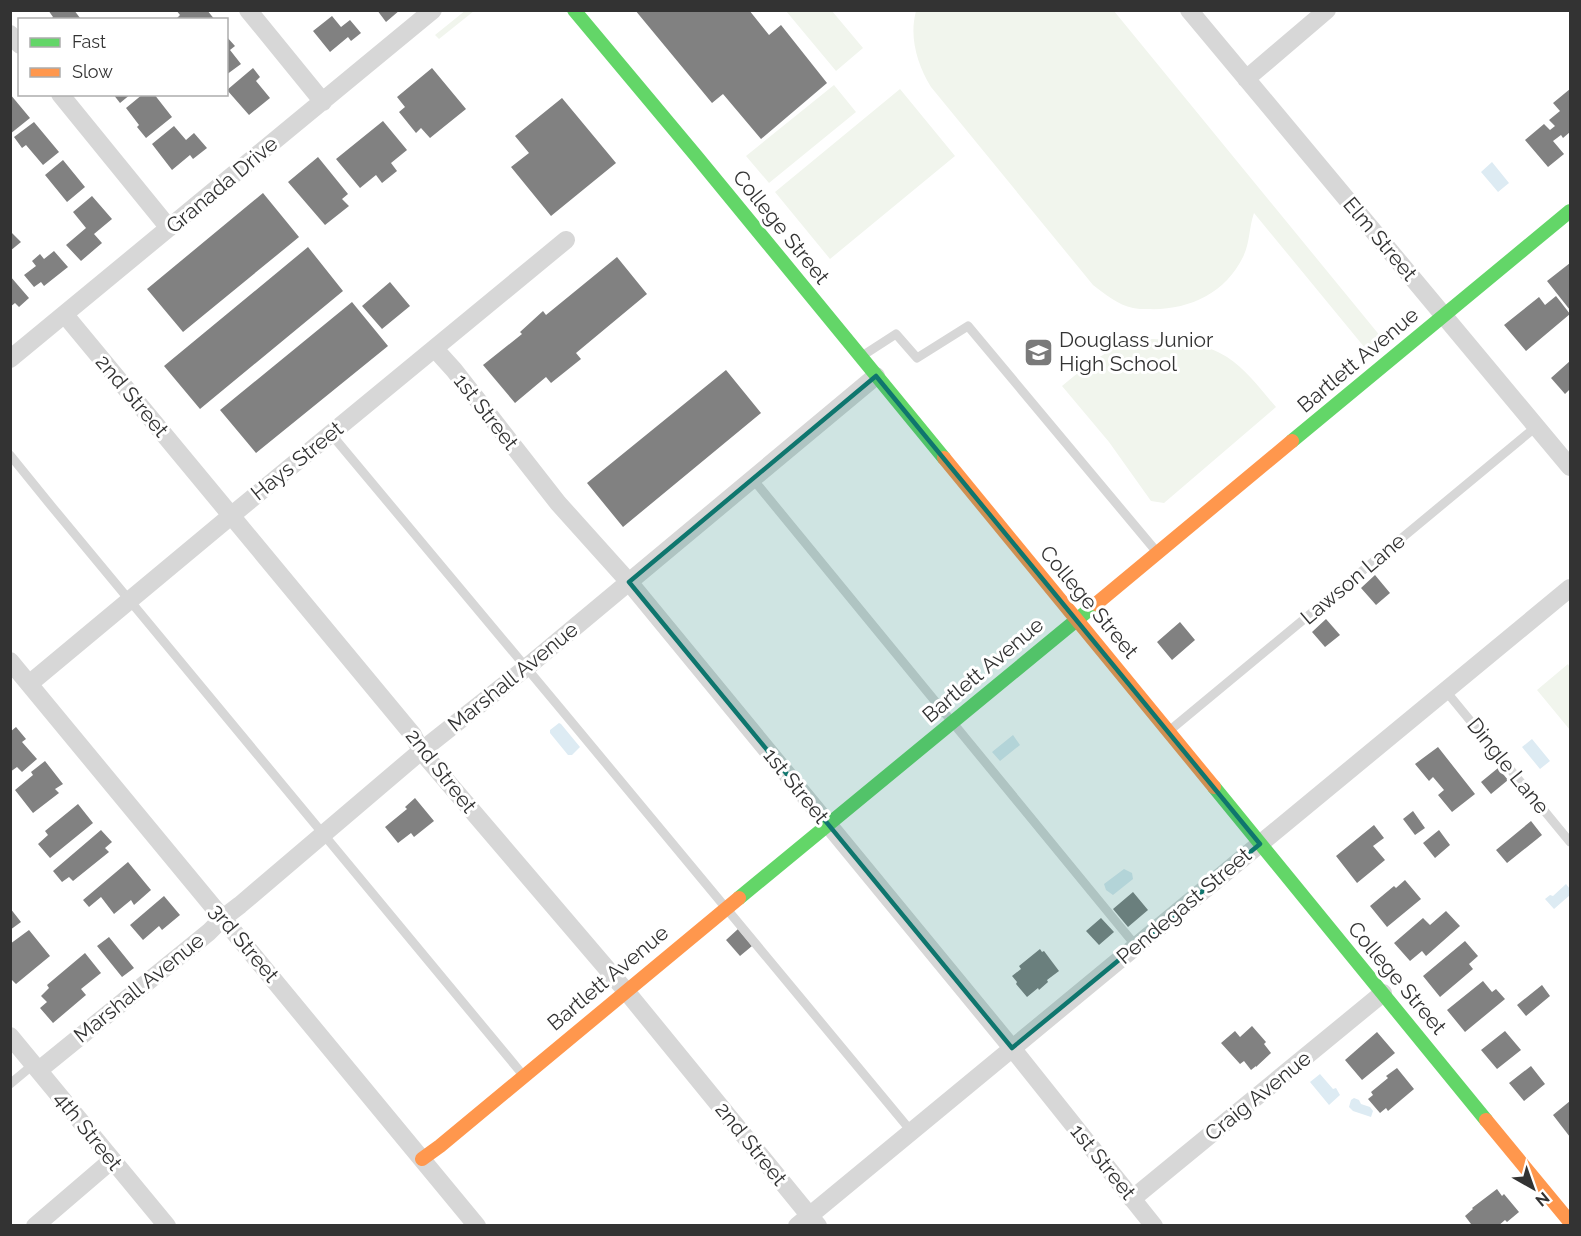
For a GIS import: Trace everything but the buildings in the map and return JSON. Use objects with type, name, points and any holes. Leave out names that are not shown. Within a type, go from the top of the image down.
[{"type":"street","points":[[248,10],[322,102]]},
{"type":"street","name":"Granada Drive","points":[[10,359],[433,10]]},
{"type":"street","name":"College Street","points":[[574,10],[698,157],[1169,731],[1565,1219]]},
{"type":"street","name":"Elm Street","points":[[1189,10],[1570,467]]},
{"type":"street","points":[[1246,78],[1327,10]]},
{"type":"street","points":[[62,96],[169,228]]},
{"type":"street","name":"Bartlett Avenue","points":[[422,1159],[953,723],[1570,211]]},
{"type":"street","name":"Hays Street","points":[[29,684],[566,240]]},
{"type":"street","name":"2nd Street","points":[[65,315],[413,735],[421,751],[626,991],[808,1222]]},
{"type":"street","name":"1st Street","points":[[435,349],[558,503],[629,582],[1012,1048],[1154,1226]]},
{"type":"street","name":"Marshall Avenue","points":[[36,1067],[209,932],[421,751],[527,668],[876,376]]},
{"type":"street","name":"Pendegast Street","points":[[808,1222],[911,1131],[1570,588]]},
{"type":"street","name":"3rd Street","points":[[10,661],[477,1226]]},
{"type":"street","name":"Craig Avenue","points":[[1132,1199],[1383,993]]},
{"type":"street","name":"4th Street","points":[[10,1036],[167,1226]]},
{"type":"street","points":[[34,1226],[112,1160]]},
{"type":"lane","points":[[860,357],[896,334],[916,358],[968,326],[1158,553]]},
{"type":"lane","name":"Lawson Lane","points":[[1169,731],[1537,426]]},
{"type":"lane","points":[[331,434],[911,1131]]},
{"type":"lane","points":[[10,455],[524,1075]]},
{"type":"lane","points":[[752,478],[1136,946]]},
{"type":"lane","name":"Dingle Lane","points":[[1445,690],[1570,842]]},
{"type":"lane","points":[[10,1084],[36,1067]]},
{"type":"highlighted area","points":[[876,376],[1260,844],[1012,1048],[629,582]]},
{"type":"shaded area","points":[[466,10],[474,11],[439,39],[435,35]]},
{"type":"shaded area","points":[[786,11],[832,11],[863,48],[836,71]]},
{"type":"shaded area","points":[[916,11],[1114,11],[1381,337],[1365,348],[1254,213],[1243,257],[1226,281],[1203,298],[1176,307],[1142,309],[1127,307],[1107,295],[1093,285],[931,87],[922,69],[914,40]]},
{"type":"shaded area","points":[[834,85],[856,112],[769,183],[746,156]]},
{"type":"shaded area","points":[[900,89],[955,156],[830,259],[775,192]]},
{"type":"shaded area","points":[[1492,162],[1509,183],[1498,192],[1481,172]]},
{"type":"shaded area","points":[[1153,339],[1191,344],[1227,357],[1241,367],[1276,407],[1164,503],[1151,501],[1109,442],[1062,386],[1092,362],[1116,347],[1128,342]]},
{"type":"shaded area","points":[[1568,664],[1570,668],[1570,730],[1537,690]]},
{"type":"shaded area","points":[[559,723],[580,747],[572,755],[568,755],[550,733],[550,730]]},
{"type":"shaded area","points":[[1013,735],[1020,745],[1000,761],[992,752]]},
{"type":"shaded area","points":[[1532,739],[1550,761],[1540,769],[1522,747]]},
{"type":"shaded area","points":[[1124,869],[1132,873],[1133,879],[1113,895],[1106,890],[1104,884]]},
{"type":"shaded area","points":[[1566,884],[1570,889],[1570,895],[1554,909],[1545,899],[1550,895],[1553,896]]},
{"type":"shaded area","points":[[1320,1074],[1333,1089],[1336,1088],[1340,1095],[1329,1105],[1310,1082]]},
{"type":"shaded area","points":[[1354,1098],[1370,1107],[1373,1111],[1371,1117],[1353,1111],[1349,1107]]},
{"type":"traffic: fast","points":[[574,10],[944,458]]},
{"type":"traffic: fast","points":[[1292,441],[1570,211]]},
{"type":"traffic: fast","points":[[739,898],[1096,604]]},
{"type":"traffic: fast","points":[[1214,787],[1486,1120]]},
{"type":"traffic: slow","points":[[1096,604],[1292,441]]},
{"type":"traffic: slow","points":[[944,458],[1214,787]]},
{"type":"traffic: slow","points":[[422,1159],[739,898]]},
{"type":"traffic: slow","points":[[1486,1120],[1570,1222]]},
{"type":"place","name":"Douglass Junior High School","points":[[1038,352]]}]
